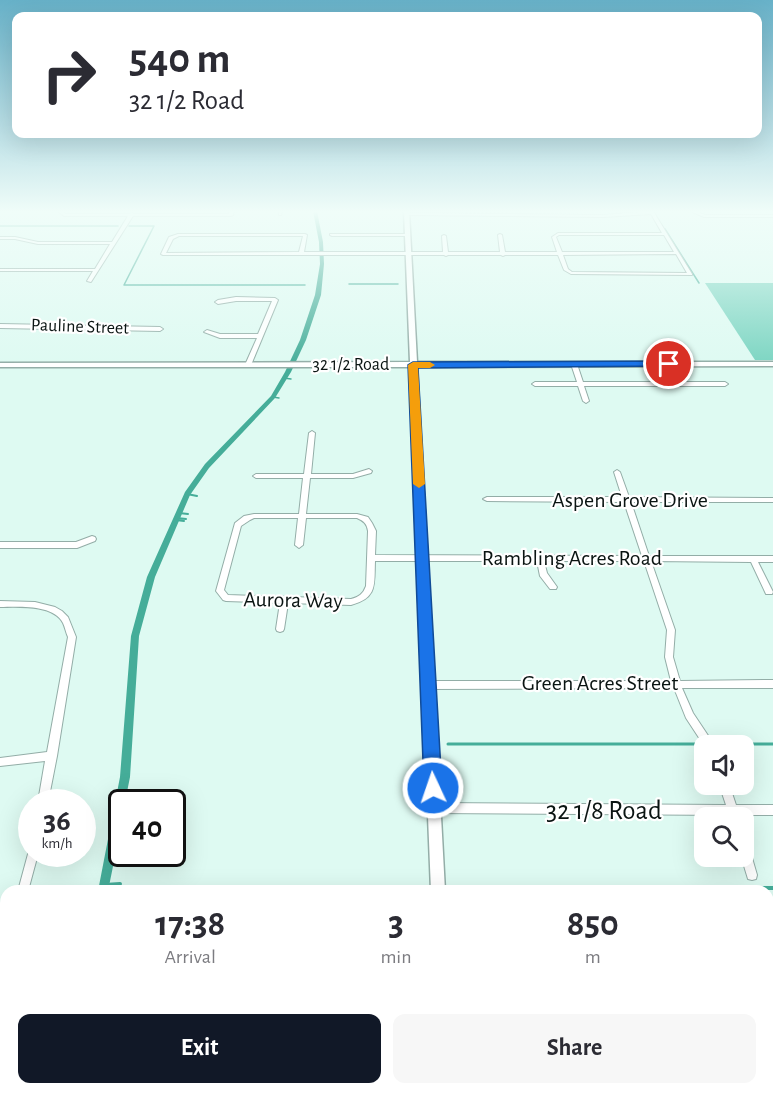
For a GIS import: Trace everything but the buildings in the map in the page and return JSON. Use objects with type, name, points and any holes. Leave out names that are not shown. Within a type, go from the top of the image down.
[{"type":"street","points":[[89,281],[101,262]]},
{"type":"street","points":[[408,262],[438,885]]},
{"type":"street","points":[[564,262],[566,270],[571,273],[690,274],[682,262]]},
{"type":"street","points":[[0,270],[96,270]]},
{"type":"street","points":[[218,302],[236,299],[275,300],[248,365]]},
{"type":"street","name":"Pauline Street","points":[[0,326],[160,329]]},
{"type":"street","points":[[207,332],[220,336],[259,336]]},
{"type":"street","points":[[574,364],[586,401]]},
{"type":"street","name":"32 1/2 Road","points":[[0,365],[773,364]]},
{"type":"street","points":[[536,384],[725,384]]},
{"type":"street","points":[[299,545],[312,433]]},
{"type":"street","points":[[256,476],[353,476],[369,471]]},
{"type":"street","points":[[617,472],[671,630],[669,657],[676,683],[688,715],[702,735]]},
{"type":"street","name":"Aspen Grove Drive","points":[[487,499],[773,500]]},
{"type":"street","points":[[302,516],[357,516],[365,519],[372,531],[371,558]]},
{"type":"street","name":"Aurora Way","points":[[302,516],[247,518],[238,525],[221,586],[222,594],[234,600],[351,602],[364,597],[370,586],[371,558]]},
{"type":"street","points":[[0,545],[77,545],[92,539]]},
{"type":"street","name":"Rambling Acres Road","points":[[371,558],[773,559]]},
{"type":"street","points":[[540,558],[543,574],[553,587]]},
{"type":"street","points":[[753,559],[769,592]]},
{"type":"street","points":[[280,629],[284,601]]},
{"type":"street","points":[[0,604],[43,607],[57,612],[65,619],[72,637],[46,789]]},
{"type":"street","name":"Green Acres Street","points":[[427,685],[773,684]]},
{"type":"street","points":[[0,762],[52,756]]},
{"type":"street","name":"32 1/8 Road","points":[[434,808],[694,813]]},
{"type":"street","name":"32 1/8 Road","points":[[754,812],[773,810]]},
{"type":"street","points":[[25,885],[29,867]]},
{"type":"street","points":[[750,867],[753,875]]},
{"type":"green space","points":[[705,283],[773,283],[773,360],[755,360]]},
{"type":"waterway","points":[[136,262],[124,285],[305,285]]},
{"type":"waterway","points":[[104,885],[125,777],[135,636],[151,577],[187,494],[207,466],[273,397],[288,372],[303,340],[318,295],[322,262]]},
{"type":"waterway","points":[[686,262],[699,283]]},
{"type":"waterway","points":[[349,284],[398,284]]},
{"type":"waterway","points":[[284,378],[291,379]]},
{"type":"waterway","points":[[273,397],[279,398]]},
{"type":"waterway","points":[[187,494],[197,496]]},
{"type":"waterway","points":[[179,513],[188,514]]},
{"type":"waterway","points":[[177,518],[186,519]]},
{"type":"waterway","points":[[176,520],[184,521]]},
{"type":"waterway","points":[[448,744],[694,744]]},
{"type":"waterway","points":[[754,744],[773,744]]},
{"type":"waterway","points":[[105,885],[120,884]]},
{"type":"slow traffic","points":[[419,484],[413,365],[430,365]]},
{"type":"route","points":[[433,788],[413,365],[669,364]]}]
